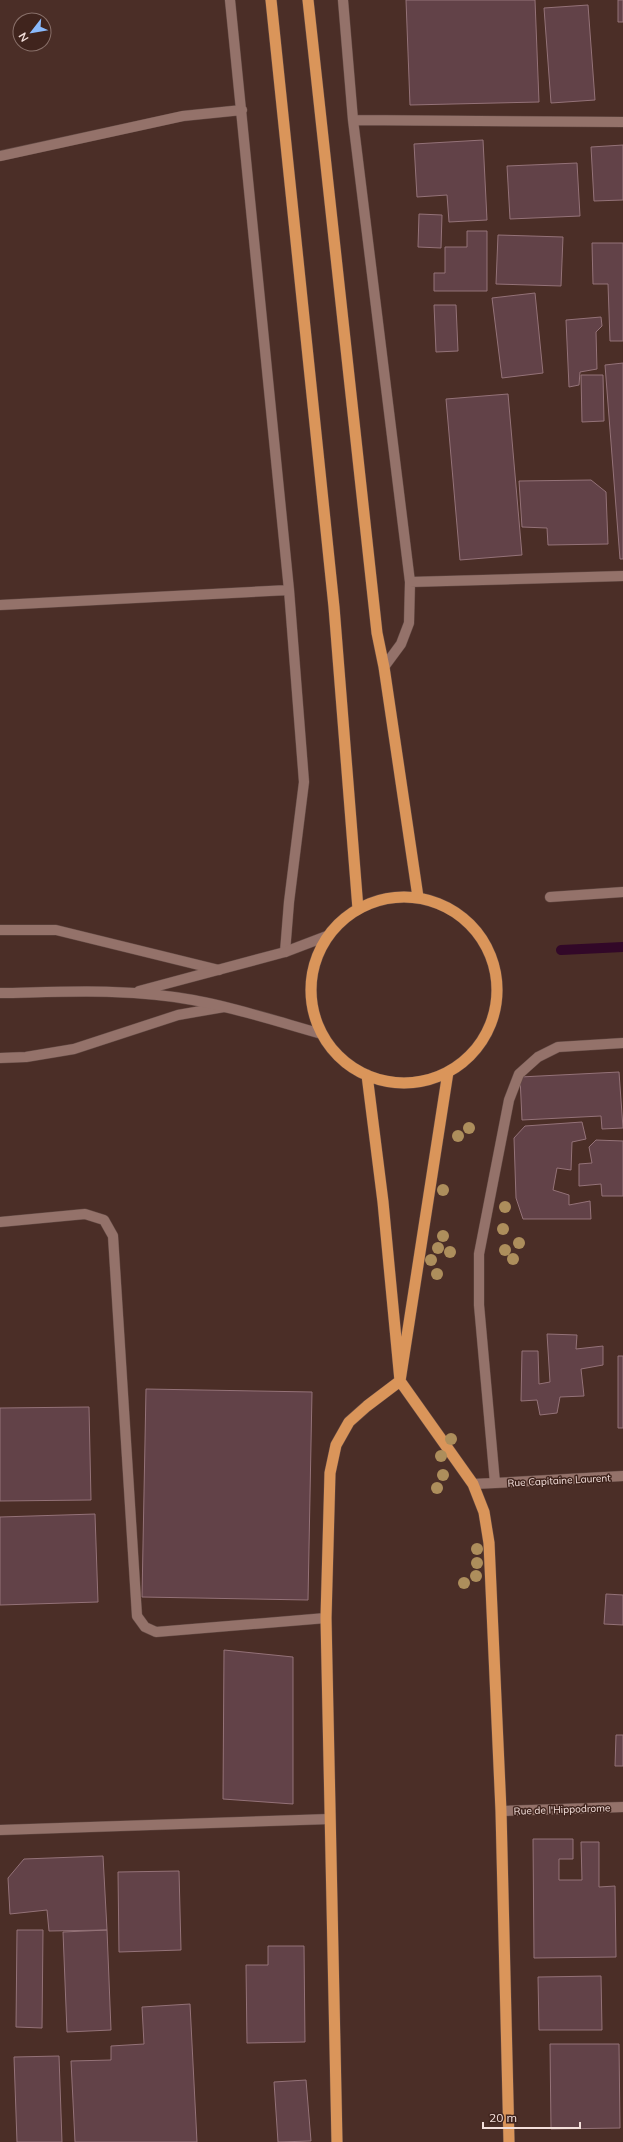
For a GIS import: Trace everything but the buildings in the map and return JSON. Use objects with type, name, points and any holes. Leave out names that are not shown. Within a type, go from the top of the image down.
[{"type":"highway","points":[[270,0],[334,607],[358,909]]},
{"type":"highway","points":[[308,0],[377,633],[384,667],[418,897]]},
{"type":"highway","points":[[397,897],[418,897],[438,903],[457,914],[472,927],[485,944],[493,964],[496,985],[495,1006],[489,1026],[479,1045],[465,1060],[448,1072],[428,1080],[407,1083],[387,1082],[367,1075],[349,1065],[334,1051],[322,1034],[313,1009],[311,995],[312,974],[317,955],[327,936],[340,921],[358,909],[376,900],[397,897]]},
{"type":"highway","points":[[337,2142],[326,1618],[330,1473],[336,1444],[349,1422],[366,1406],[400,1381],[448,1072]]},
{"type":"highway","points":[[367,1075],[382,1202],[400,1381],[473,1484],[484,1512],[489,1543],[501,1810],[509,2142]]},
{"type":"street","points":[[230,0],[289,590],[304,782],[289,902],[285,952]]},
{"type":"street","points":[[343,0],[353,120],[410,582],[409,623],[401,644],[384,667]]},
{"type":"street","points":[[0,156],[183,116],[242,110]]},
{"type":"street","points":[[353,120],[623,122]]},
{"type":"street","points":[[410,582],[623,576]]},
{"type":"street","points":[[0,605],[289,590]]},
{"type":"street","points":[[550,897],[623,892]]},
{"type":"street","points":[[0,930],[56,930],[219,970]]},
{"type":"street","points":[[132,993],[285,952],[327,936]]},
{"type":"street","points":[[0,993],[132,993],[193,1000],[322,1034]]},
{"type":"street","points":[[0,1058],[26,1057],[74,1049],[178,1015],[224,1007]]},
{"type":"street","points":[[496,1483],[479,1305],[479,1254],[509,1100],[519,1074],[538,1057],[558,1047],[623,1043]]},
{"type":"street","points":[[0,1222],[85,1214],[104,1220],[113,1236],[137,1616],[145,1627],[156,1632],[326,1618]]},
{"type":"street","name":"Rue Capitaine Laurent","points":[[473,1484],[623,1476]]},
{"type":"street","name":"Rue de l'Hippodrome","points":[[501,1810],[623,1807]]},
{"type":"street","points":[[0,1830],[330,1819]]},
{"type":"waterway","points":[[561,950],[623,947]]}]
